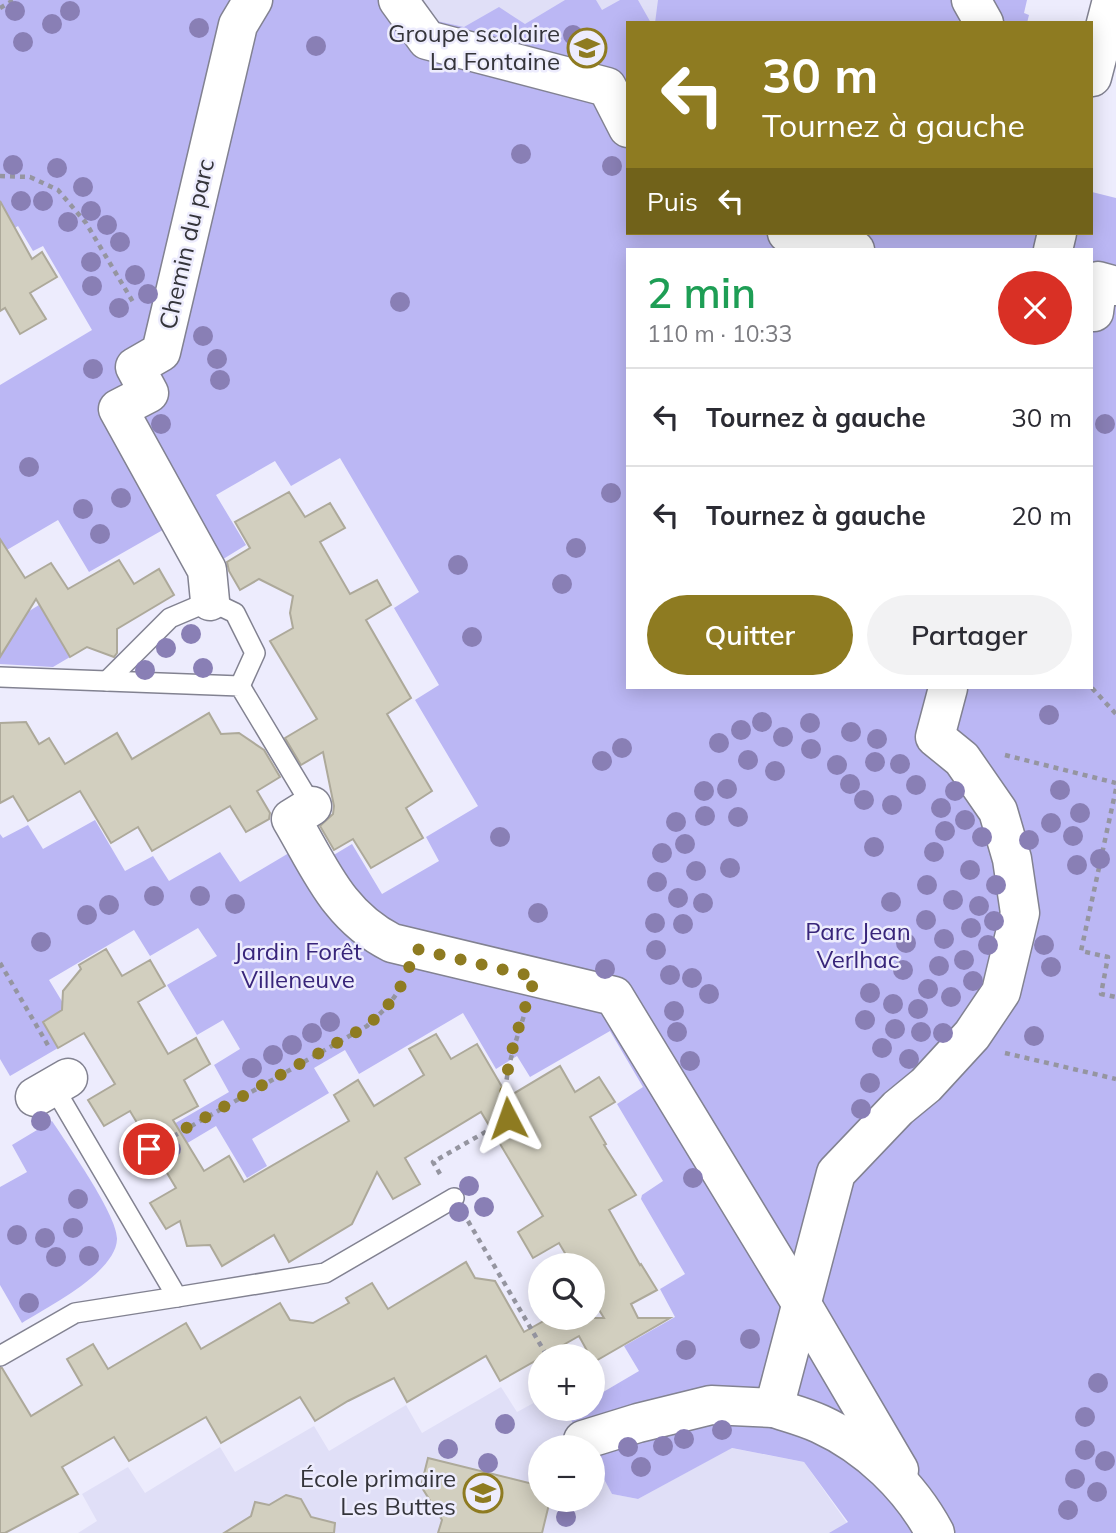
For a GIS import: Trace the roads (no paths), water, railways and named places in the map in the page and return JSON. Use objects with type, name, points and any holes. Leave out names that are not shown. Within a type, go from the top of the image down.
[{"type":"street","name":"Chemin du parc","points":[[210,601],[207,570],[118,409],[149,393],[135,367],[161,352],[238,25],[253,0]]},
{"type":"street","points":[[398,0],[427,40],[607,87],[626,124]]},
{"type":"street","points":[[971,0],[983,21]]},
{"type":"street","points":[[1093,73],[1112,0]]},
{"type":"street","points":[[795,235],[847,248]]},
{"type":"street","points":[[774,1408],[835,1173],[898,1108],[926,1085],[972,1035],[1001,992],[1020,914],[1012,859],[998,811],[962,759],[935,737],[948,689]]},
{"type":"street","points":[[312,806],[291,819],[338,900],[354,919],[373,933],[393,943],[614,996],[801,1303],[930,1523]]},
{"type":"street","points":[[599,1435],[711,1405],[774,1408],[820,1424],[878,1459],[930,1523]]},
{"type":"lane","points":[[107,681],[170,618],[210,601],[235,613],[255,653],[240,686]]},
{"type":"lane","points":[[0,677],[240,686]]},
{"type":"lane","points":[[240,686],[312,806]]},
{"type":"lane","points":[[52,1087],[177,1297]]},
{"type":"lane","points":[[0,1356],[75,1313],[325,1273],[454,1198]]},
{"type":"place","name":"Groupe scolaire La Fontaine","points":[[587,48]]},
{"type":"place","name":"École primaire Les Buttes","points":[[483,1493]]},
{"type":"park label","name":"Parc Jean Verlhac","points":[[858,946]]},
{"type":"park label","name":"Jardin Forêt Villeneuve","points":[[298,966]]}]
